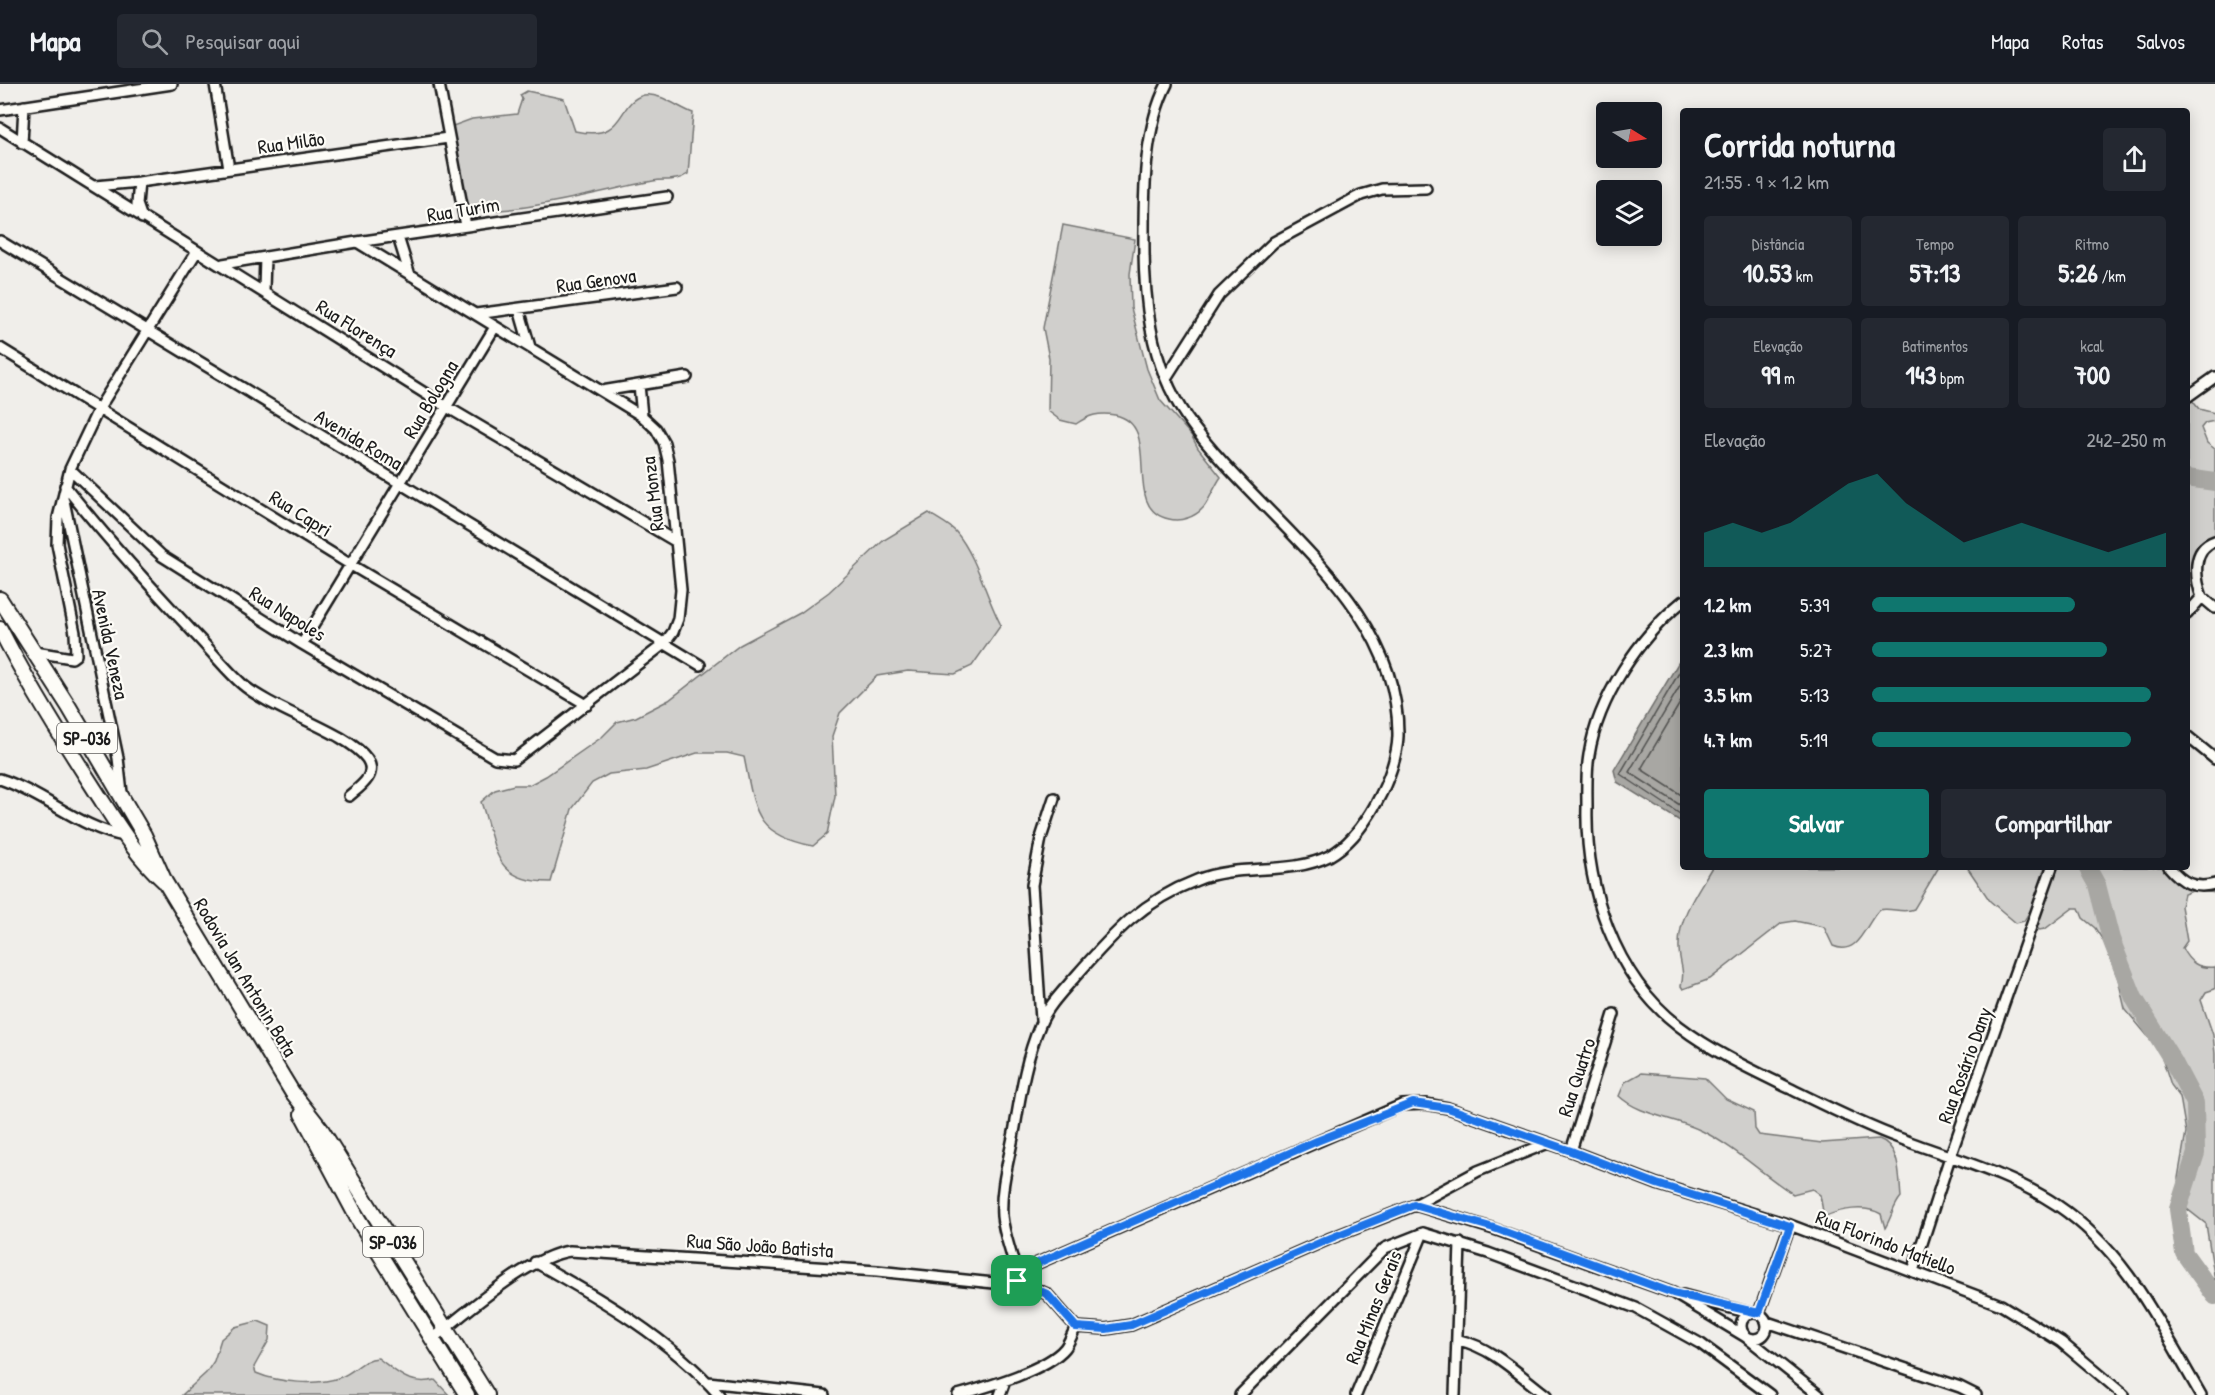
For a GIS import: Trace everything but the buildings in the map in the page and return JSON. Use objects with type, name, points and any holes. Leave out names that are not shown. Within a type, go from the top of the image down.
[{"type":"main road","name":"Rodovia Jan Antonin Bata","points":[[0,599],[35,652],[123,799],[159,864],[165,882],[292,1092],[329,1170],[467,1395]]},
{"type":"main road","name":"Rodovia Jan Antonin Bata","points":[[0,629],[18,666],[53,726],[125,836],[151,870],[165,882]]},
{"type":"main road","points":[[18,666],[22,658],[35,652]]},
{"type":"main road","points":[[106,807],[123,799]]},
{"type":"main road","name":"Rodovia Jan Antonin Bata","points":[[292,1092],[321,1130],[447,1327],[487,1395]]},
{"type":"street","points":[[0,110],[132,87],[172,84]]},
{"type":"street","points":[[215,84],[228,169]]},
{"type":"street","points":[[439,84],[466,226]]},
{"type":"street","points":[[1017,1281],[1016,1264],[1002,1215],[1004,1182],[1023,1072],[1041,1020],[1062,992],[1120,926],[1156,899],[1200,878],[1306,864],[1331,855],[1347,842],[1371,811],[1387,783],[1398,742],[1398,714],[1392,678],[1359,612],[1320,564],[1242,482],[1187,418],[1166,378],[1149,326],[1143,286],[1147,158],[1160,99],[1167,84]]},
{"type":"street","points":[[22,143],[24,106]]},
{"type":"street","name":"Rua Florença","points":[[0,128],[95,186],[143,219],[223,264],[447,407],[675,541]]},
{"type":"street","name":"Rua Milão","points":[[95,186],[139,182],[448,138]]},
{"type":"street","points":[[139,182],[137,204],[143,219]]},
{"type":"street","points":[[1166,378],[1219,295],[1274,242],[1361,195],[1383,189],[1426,188]]},
{"type":"street","name":"Rua Turim","points":[[223,264],[357,242],[668,197]]},
{"type":"street","points":[[398,237],[410,274]]},
{"type":"street","name":"Avenida Roma","points":[[0,241],[146,332],[700,666]]},
{"type":"street","name":"Rua Monza","points":[[357,242],[642,416],[656,429],[668,460],[681,607],[673,632],[664,644],[587,705],[514,760],[505,761]]},
{"type":"street","name":"Avenida Veneza","points":[[35,652],[64,658],[72,658],[76,655],[75,633],[57,544],[63,496],[70,469],[98,410],[197,251]]},
{"type":"street","points":[[264,290],[265,257]]},
{"type":"street","name":"Rua Genova","points":[[476,314],[677,287]]},
{"type":"street","points":[[519,309],[530,346]]},
{"type":"street","name":"Rua Bologna","points":[[302,644],[495,327]]},
{"type":"street","name":"Rua Capri","points":[[0,348],[351,565],[587,705]]},
{"type":"street","points":[[602,391],[687,377]]},
{"type":"street","points":[[2190,395],[2215,377]]},
{"type":"street","points":[[639,385],[642,416]]},
{"type":"street","name":"Rua Napoles","points":[[70,469],[162,556],[302,644],[495,758],[505,761]]},
{"type":"street","points":[[65,486],[114,548],[242,684],[275,706],[358,749],[369,762],[370,770],[364,784],[349,796]]},
{"type":"street","name":"Avenida Veneza","points":[[63,496],[118,759],[123,799]]},
{"type":"street","points":[[2215,541],[2204,547],[2199,556],[2197,583],[2202,597],[2215,608]]},
{"type":"street","points":[[2190,611],[2202,597]]},
{"type":"street","points":[[1680,604],[1650,634],[1624,669],[1601,715],[1589,755],[1586,837],[1596,888],[1608,926],[1626,966],[1650,999],[1678,1026],[1744,1067],[1864,1125],[2015,1183],[2055,1203],[2106,1244],[2147,1301],[2201,1395]]},
{"type":"street","points":[[2190,738],[2215,759]]},
{"type":"street","points":[[0,779],[62,808],[100,831],[125,836]]},
{"type":"street","points":[[1041,1020],[1032,885],[1041,838],[1054,798]]},
{"type":"street","name":"Rua Rosário Dany","points":[[1913,1271],[1950,1157],[2051,870]]},
{"type":"street","points":[[2172,870],[2182,881],[2190,885],[2205,887],[2215,884]]},
{"type":"street","name":"Rua Quatro","points":[[1571,1151],[1614,1014]]},
{"type":"street","name":"Rua Florindo Matiello","points":[[1017,1281],[1024,1269],[1402,1105],[1426,1104],[1448,1108],[1657,1184],[1790,1226],[2001,1305],[2061,1342],[2124,1395]]},
{"type":"street","points":[[958,1395],[1005,1381],[1051,1359],[1065,1348],[1076,1327],[1106,1329],[1131,1325],[1331,1238],[1414,1205],[1478,1171],[1548,1143]]},
{"type":"street","points":[[1414,1205],[1494,1228],[1673,1293],[1754,1313],[1767,1322],[1960,1387],[1976,1395]]},
{"type":"street","points":[[1746,1337],[1741,1324],[1754,1313],[1790,1226]]},
{"type":"street","points":[[1240,1395],[1385,1248],[1423,1233],[1460,1243],[1636,1308],[1701,1344],[1770,1395]]},
{"type":"street","name":"Rua Minas Gerais","points":[[1356,1395],[1423,1233]]},
{"type":"street","points":[[1455,1395],[1459,1340],[1460,1243]]},
{"type":"street","name":"Rua São João Batista","points":[[432,1339],[535,1262],[556,1253],[570,1251],[866,1270],[994,1283],[1017,1281],[1047,1294],[1076,1327]]},
{"type":"street","points":[[535,1262],[593,1294],[644,1329],[708,1382],[719,1395]]},
{"type":"street","points":[[1673,1293],[1746,1337],[1819,1395]]},
{"type":"street","points":[[1746,1337],[1759,1338],[1767,1328],[1767,1322]]},
{"type":"street","points":[[1459,1340],[1482,1347],[1493,1354],[1545,1395]]},
{"type":"street","points":[[1000,1395],[1005,1381]]},
{"type":"street","points":[[708,1382],[824,1395]]},
{"type":"shaded area","points":[[527,91],[564,99],[575,131],[592,133],[604,131],[618,120],[628,105],[644,95],[662,98],[693,113],[688,174],[675,179],[653,181],[505,210],[484,210],[471,207],[461,191],[447,154],[450,127],[472,119],[517,114],[522,99],[520,95]]},
{"type":"shaded area","points":[[1063,225],[1135,239],[1130,274],[1131,308],[1147,369],[1160,400],[1191,435],[1198,448],[1221,477],[1205,506],[1192,516],[1183,519],[1169,519],[1154,512],[1146,500],[1138,434],[1130,422],[1115,415],[1099,414],[1076,424],[1060,420],[1048,411],[1049,358],[1043,328]]},
{"type":"shaded area","points":[[2190,399],[2199,409],[2215,413],[2215,421],[2205,423],[2201,428],[2207,443],[2215,449],[2215,539],[2195,558],[2190,583]]},
{"type":"shaded area","points":[[929,513],[953,529],[963,542],[976,565],[1001,625],[972,666],[955,674],[908,671],[877,676],[840,713],[832,736],[835,796],[827,834],[813,846],[778,834],[760,817],[751,792],[744,757],[727,753],[697,753],[646,770],[609,774],[592,783],[572,809],[551,882],[517,876],[507,869],[499,859],[494,847],[481,802],[495,790],[514,785],[529,785],[546,776],[602,737],[617,722],[636,717],[669,700],[740,645],[800,613],[829,592],[884,540]]},
{"type":"shaded area","points":[[1710,870],[1937,870],[1914,909],[1879,910],[1861,937],[1849,947],[1833,946],[1824,927],[1795,921],[1782,923],[1710,979],[1683,989],[1679,951],[1680,934],[1690,904]]},
{"type":"shaded area","points":[[1969,870],[2175,870],[2183,876],[2215,882],[2215,893],[2195,890],[2184,894],[2181,906],[2187,941],[2182,948],[2191,961],[2199,966],[2215,967],[2215,989],[2206,992],[2201,1000],[2213,1035],[2215,1054],[2215,1281],[2206,1224],[2182,1205],[2178,1178],[2186,1132],[2180,1097],[2171,1085],[2160,1051],[2125,1009],[2118,979],[2104,942],[2095,928],[2083,918],[2079,908],[2073,908],[2045,929],[2039,930],[2036,926],[2039,905],[2036,901],[2024,921],[2016,923],[1990,901]]},
{"type":"shaded area","points":[[1641,1073],[1705,1078],[1726,1099],[1754,1112],[1755,1129],[1759,1135],[1822,1143],[1879,1139],[1886,1143],[1891,1148],[1898,1164],[1901,1197],[1885,1228],[1881,1214],[1875,1211],[1845,1210],[1824,1217],[1820,1195],[1812,1189],[1793,1194],[1714,1137],[1692,1126],[1647,1112],[1627,1103],[1619,1096],[1625,1082]]},
{"type":"shaded area","points":[[258,1321],[270,1326],[269,1340],[254,1367],[256,1373],[287,1381],[321,1382],[346,1375],[368,1361],[378,1358],[411,1380],[435,1380],[449,1395],[182,1395],[206,1373],[214,1361],[221,1339],[235,1327]]},
{"type":"water","points":[[1680,660],[1680,821],[1617,782],[1614,770]]},
{"type":"waterway","points":[[2190,478],[2215,482]]},
{"type":"waterway","points":[[2089,870],[2097,885],[2111,939],[2134,998],[2173,1061],[2195,1103],[2196,1153],[2178,1209],[2184,1253],[2215,1296]]},
{"type":"route","points":[[1413,1103],[1448,1108],[1657,1184],[1790,1226],[1759,1313],[1724,1307],[1673,1293],[1494,1228],[1445,1212],[1414,1205],[1331,1238],[1131,1325],[1106,1329],[1076,1327],[1047,1294],[1017,1281],[1024,1269],[1317,1141],[1402,1105],[1413,1103]]}]
